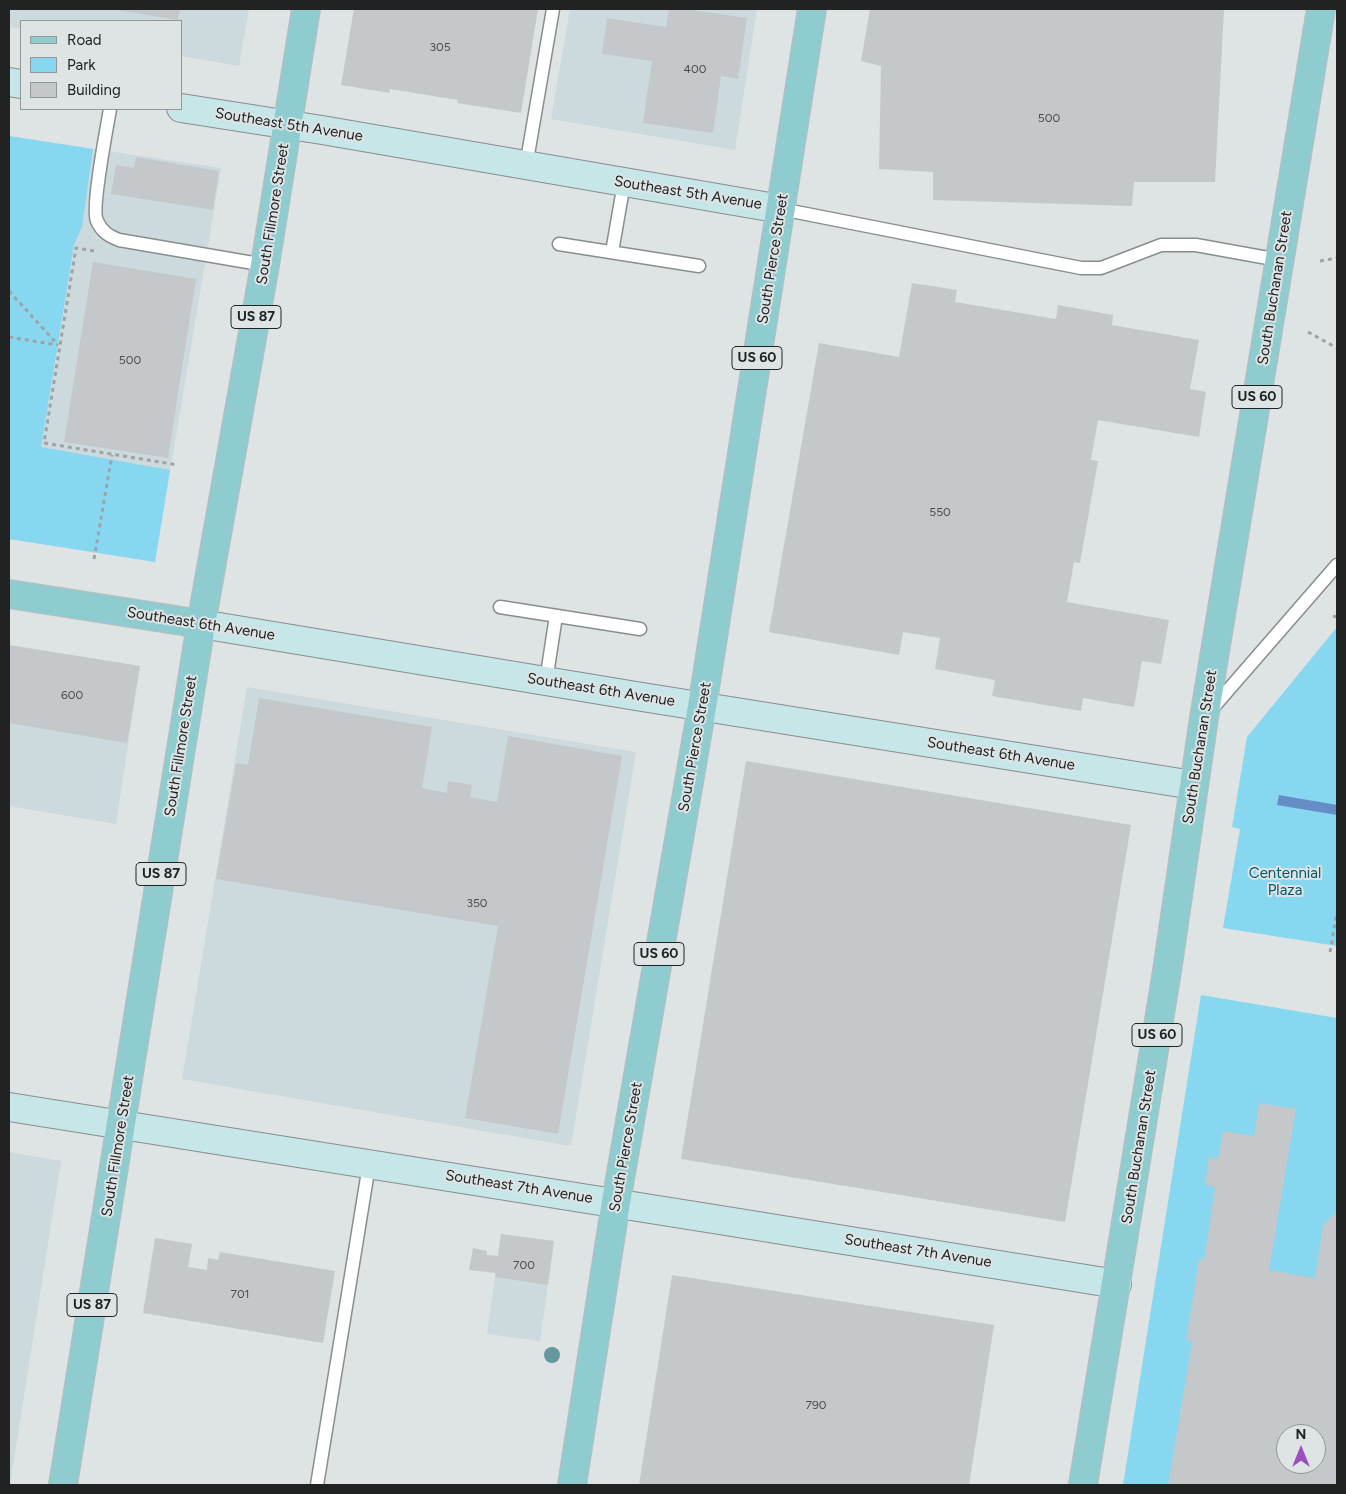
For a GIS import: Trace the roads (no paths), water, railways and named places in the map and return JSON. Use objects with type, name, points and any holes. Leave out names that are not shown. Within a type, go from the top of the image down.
[{"type":"main road","name":"South Fillmore Street","points":[[63,1485],[201,624],[265,265],[306,9]]},
{"type":"main road","name":"South Pierce Street","points":[[572,1485],[616,1202],[702,706],[812,9]]},
{"type":"main road","name":"South Buchanan Street","points":[[1083,1485],[1167,971],[1193,785],[1321,9]]},
{"type":"main road","name":"Southeast 6th Avenue","points":[[9,594],[201,624]]},
{"type":"street","name":"Southeast 5th Avenue","points":[[182,108],[287,124],[781,209]]},
{"type":"street","name":"Southeast 6th Avenue","points":[[201,624],[546,682],[1193,785]]},
{"type":"street","name":"Southeast 7th Avenue","points":[[9,1106],[1117,1284]]},
{"type":"lane","points":[[526,166],[553,9]]},
{"type":"lane","points":[[110,110],[96,201],[96,219],[106,234],[119,240],[265,265]]},
{"type":"lane","points":[[612,252],[624,183]]},
{"type":"lane","name":"Southeast 5th Avenue","points":[[781,209],[1081,268],[1101,268],[1161,245],[1196,245],[1279,260]]},
{"type":"lane","points":[[560,244],[699,266]]},
{"type":"lane","points":[[1204,718],[1337,565]]},
{"type":"lane","points":[[500,607],[640,629]]},
{"type":"lane","points":[[546,682],[556,616]]},
{"type":"lane","points":[[317,1485],[369,1165]]},
{"type":"park label","name":"Centennial Plaza","points":[[1285,882]]}]
